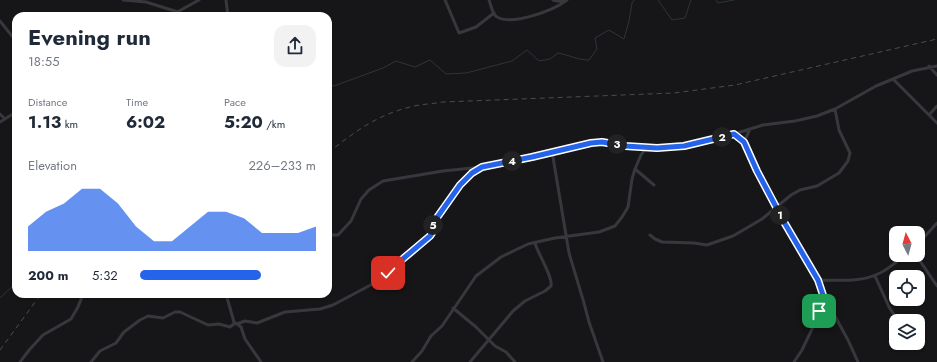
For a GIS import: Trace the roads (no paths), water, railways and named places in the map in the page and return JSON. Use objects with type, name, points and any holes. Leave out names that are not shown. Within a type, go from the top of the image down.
[{"type":"street","points":[[123,0],[146,2],[178,12],[199,0]]},
{"type":"street","points":[[226,0],[228,12]]},
{"type":"street","points":[[445,0],[459,33],[476,27],[494,13]]},
{"type":"street","points":[[489,0],[496,16],[503,18],[524,17],[550,10],[567,0]]},
{"type":"street","points":[[553,0],[557,2],[567,0]]},
{"type":"street","points":[[0,21],[12,36]]},
{"type":"street","points":[[929,66],[937,75]]},
{"type":"street","points":[[332,234],[336,236],[343,230],[351,221],[361,199],[369,190],[383,181],[443,170],[482,167],[595,142],[646,148],[684,146],[768,124],[809,118],[835,109],[876,86],[893,79],[929,66],[937,66]]},
{"type":"street","points":[[893,79],[937,123]]},
{"type":"street","points":[[929,115],[937,106]]},
{"type":"street","points":[[650,235],[662,242],[707,245],[739,234],[776,208],[794,193],[814,187],[833,177],[843,169],[848,161],[850,153],[839,130],[835,109]]},
{"type":"street","points":[[0,114],[5,119]]},
{"type":"street","points":[[0,122],[12,115]]},
{"type":"street","points":[[744,142],[750,129]]},
{"type":"street","points":[[734,134],[744,142],[776,208],[818,280],[823,295],[848,340],[858,362]]},
{"type":"street","points":[[412,362],[422,351],[431,336],[442,326],[453,308],[479,273],[508,253],[523,246],[555,238],[599,232],[615,226],[628,206],[635,169],[646,148]]},
{"type":"street","points":[[552,151],[569,253],[588,322],[603,362]]},
{"type":"street","points":[[91,362],[101,350],[116,343],[127,329],[148,316],[163,318],[174,312],[180,312],[210,325],[219,324],[230,327],[236,323],[245,321],[257,323],[285,312],[326,308],[339,302],[380,280],[430,236],[436,219],[460,185],[472,173],[482,167]]},
{"type":"street","points":[[635,169],[654,185]]},
{"type":"street","points":[[925,236],[937,223]]},
{"type":"street","points":[[470,362],[512,311],[525,301],[545,291],[551,286],[551,278],[535,243]]},
{"type":"street","points":[[818,280],[855,280],[875,276],[895,262]]},
{"type":"street","points":[[921,262],[937,286]]},
{"type":"street","points":[[875,276],[886,301],[894,314]]},
{"type":"street","points":[[794,362],[811,332],[822,303],[823,295]]},
{"type":"street","points":[[20,362],[43,335],[71,319],[81,298]]},
{"type":"street","points":[[227,298],[236,323],[242,329],[245,339],[261,362]]},
{"type":"street","points":[[453,308],[495,346],[509,355],[515,362]]},
{"type":"waterway","points":[[332,86],[383,68],[396,61],[415,67],[430,60],[446,74],[466,73],[512,61],[527,50],[539,61],[550,59],[558,53],[589,60],[597,49],[595,38],[609,30],[624,39],[634,0]]},
{"type":"waterway","points":[[658,0],[672,20],[685,18],[691,0]]},
{"type":"waterway","points":[[716,0],[718,3],[734,0]]},
{"type":"waterway","points":[[0,298],[12,287]]},
{"type":"railway","points":[[332,150],[366,125],[398,110],[414,106],[443,102],[674,93],[735,85],[937,39]]},
{"type":"railway","points":[[0,350],[38,298]]}]
